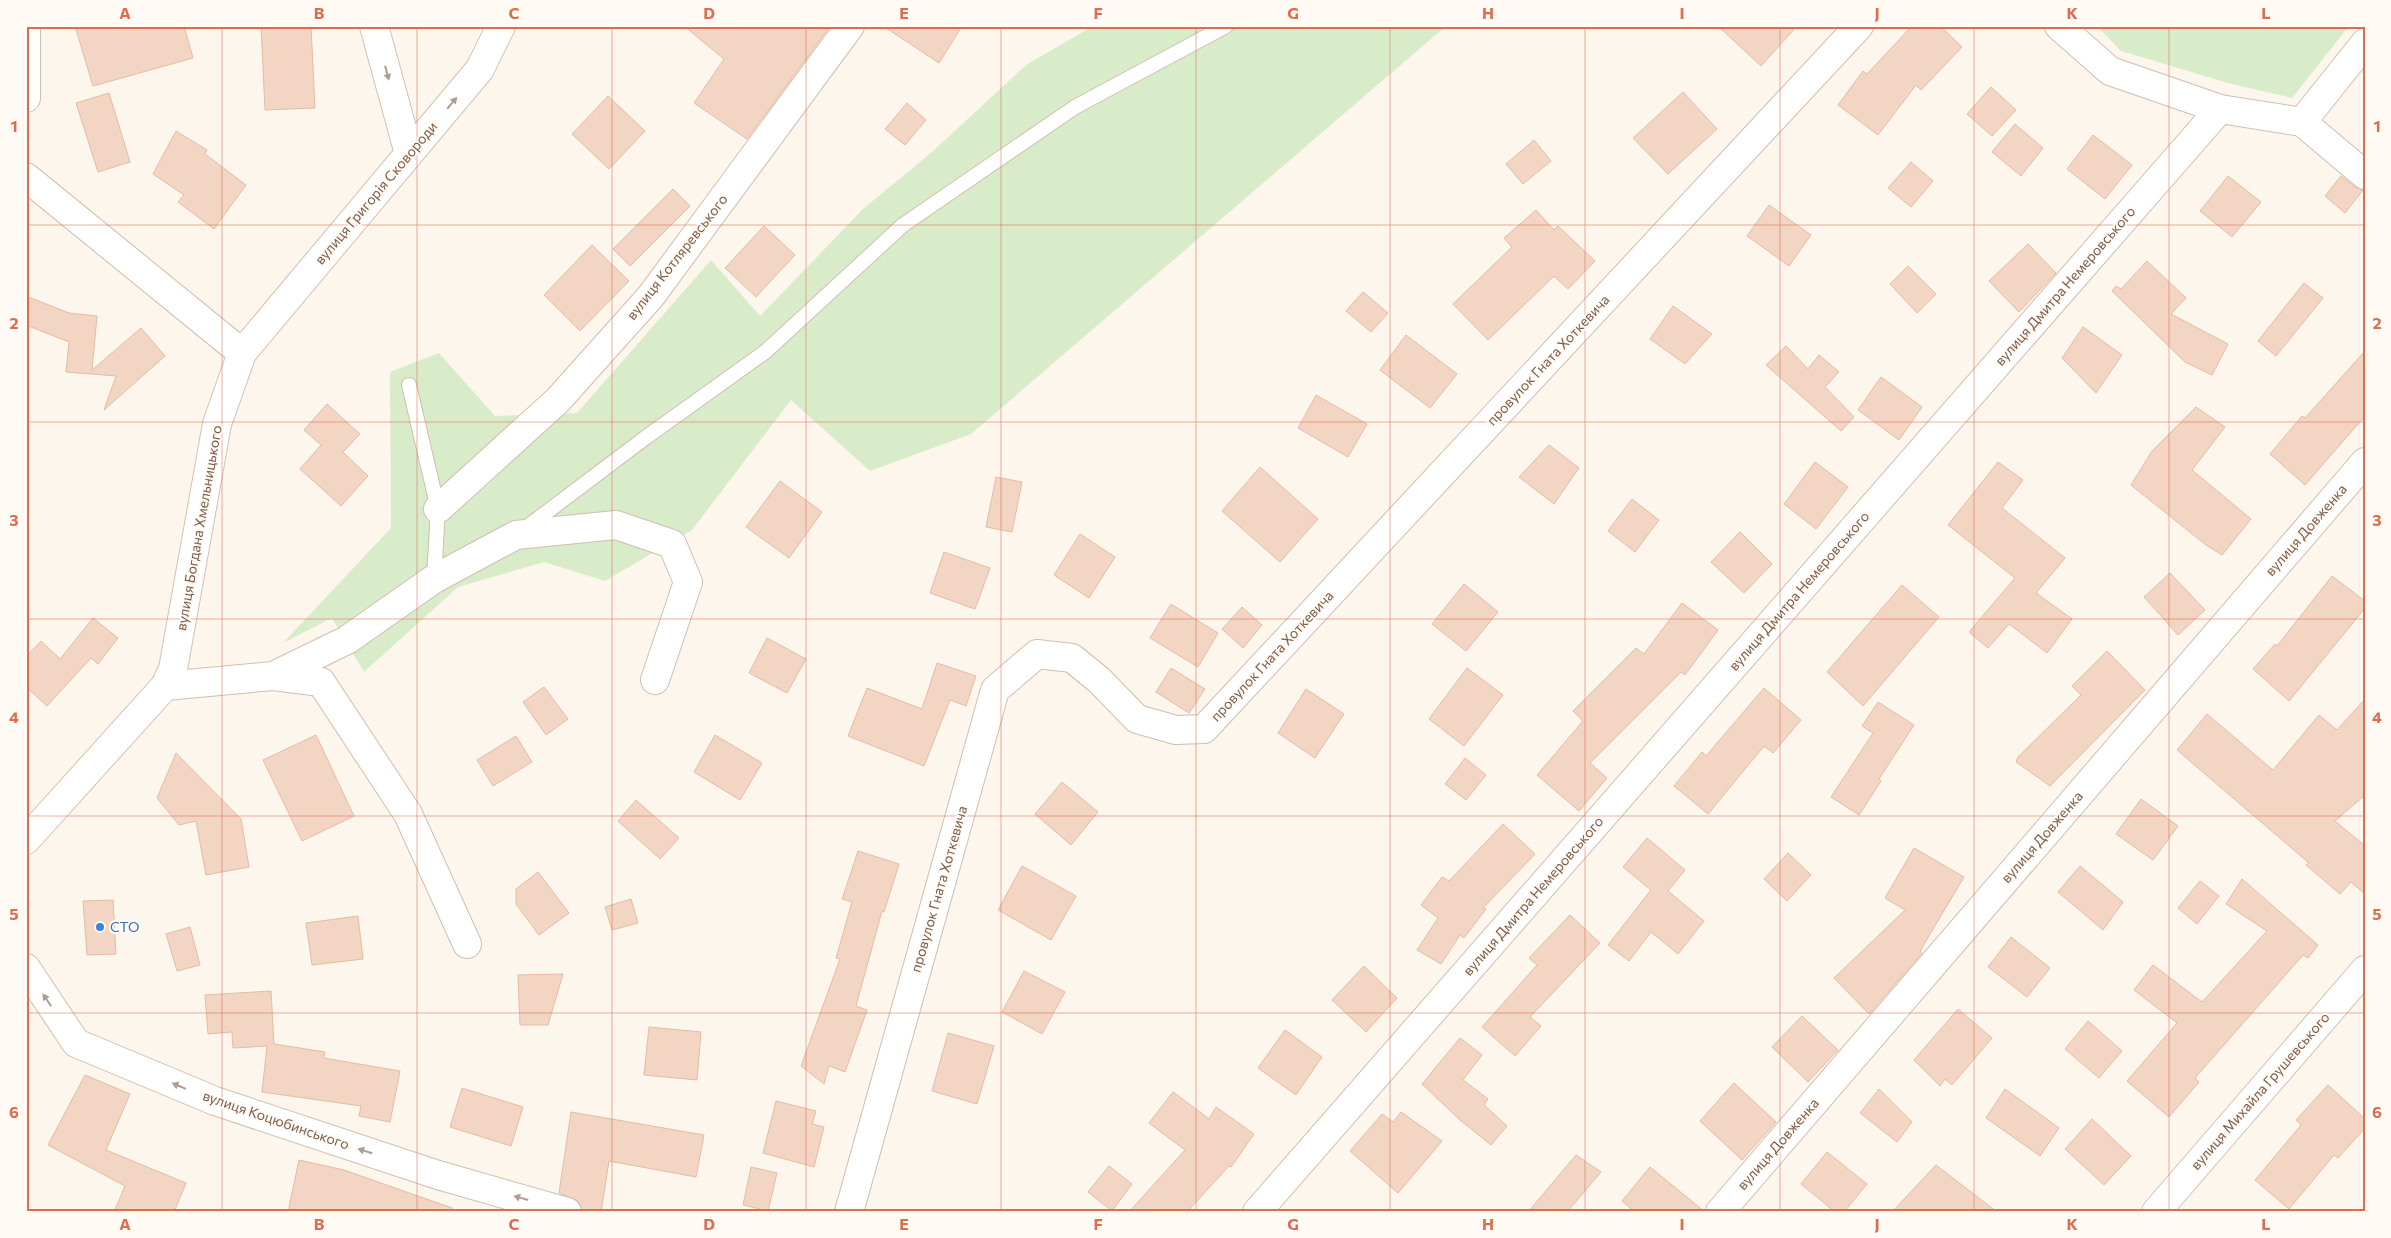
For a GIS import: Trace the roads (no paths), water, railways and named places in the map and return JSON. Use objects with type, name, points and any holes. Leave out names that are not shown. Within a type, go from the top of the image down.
[{"type":"street","points":[[26,26],[26,98]]},
{"type":"street","points":[[374,26],[409,154]]},
{"type":"street","name":"вулиця Григорія Сковороди","points":[[242,353],[480,70],[501,26]]},
{"type":"street","name":"вулиця Котляревського","points":[[438,509],[558,400],[650,296],[850,26]]},
{"type":"street","name":"провулок Гната Хоткевича","points":[[849,1212],[995,690],[1037,654],[1072,658],[1099,680],[1137,719],[1176,730],[1204,729],[1859,26]]},
{"type":"street","points":[[2059,26],[2110,70],[2220,109],[2302,122],[2365,175]]},
{"type":"street","points":[[2302,122],[2365,43]]},
{"type":"street","name":"вулиця Дмитра Немеровського","points":[[1257,1212],[2220,109]]},
{"type":"street","points":[[26,177],[242,353]]},
{"type":"street","name":"вулиця Богдана Хмельницького","points":[[26,840],[165,686],[173,668],[217,424],[242,353]]},
{"type":"street","name":"вулиця Довженка","points":[[1720,1212],[2365,462]]},
{"type":"street","points":[[273,676],[347,640],[434,579],[516,535],[616,525],[672,544],[688,582],[655,680]]},
{"type":"street","points":[[165,686],[273,676],[322,682],[408,814],[467,944]]},
{"type":"street","name":"вулиця Коцюбинського","points":[[26,968],[76,1043],[215,1101],[438,1175],[568,1212]]},
{"type":"street","name":"вулиця Михайла Грушевського","points":[[2156,1212],[2365,970]]},
{"type":"lane","points":[[516,535],[645,438],[765,352],[903,224],[1075,107],[1226,26]]},
{"type":"lane","points":[[409,385],[438,509],[434,579]]},
{"type":"place","name":"СТО","points":[[100,927]]}]
